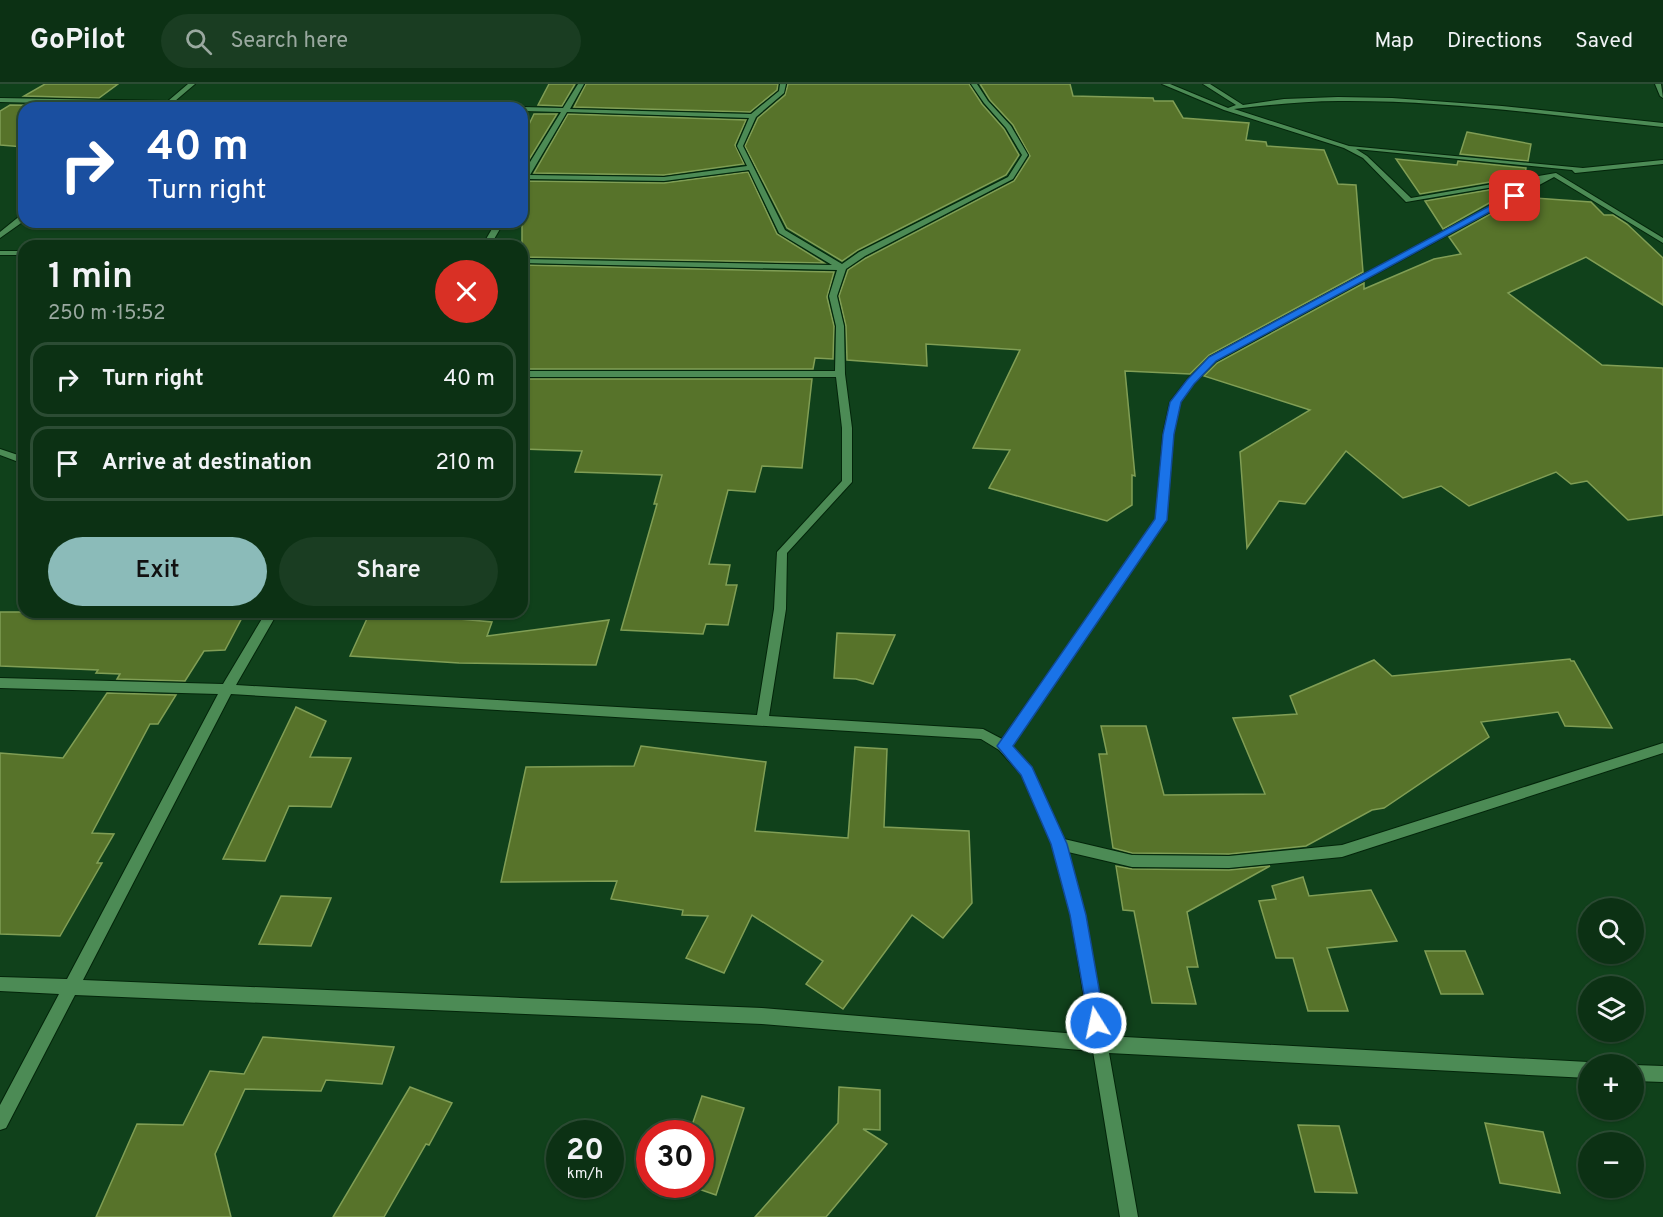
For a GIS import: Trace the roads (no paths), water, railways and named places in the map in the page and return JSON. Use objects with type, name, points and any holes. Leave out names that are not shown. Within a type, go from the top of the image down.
[{"type":"street","points":[[170,102],[192,84]]},
{"type":"street","points":[[528,171],[580,84]]},
{"type":"street","points":[[783,84],[782,92],[753,116],[740,146],[782,231],[842,268]]},
{"type":"street","points":[[528,261],[842,268],[862,254],[1011,178],[1025,155],[1009,127],[986,102],[974,84]]},
{"type":"street","points":[[1165,84],[1226,109],[1346,147],[1365,157],[1409,200],[1554,174],[1663,242]]},
{"type":"street","points":[[1206,84],[1260,118]]},
{"type":"street","points":[[1658,84],[1663,96]]},
{"type":"street","points":[[0,100],[113,102]]},
{"type":"street","points":[[1226,109],[1312,100],[1392,101],[1509,108],[1663,125]]},
{"type":"street","points":[[528,109],[753,116]]},
{"type":"street","points":[[1346,147],[1580,169],[1663,162]]},
{"type":"street","points":[[528,179],[664,179],[751,168]]},
{"type":"street","points":[[1554,174],[1505,201],[1539,183],[1580,169]]},
{"type":"street","points":[[1004,746],[1161,520],[1168,434],[1176,402],[1190,382],[1213,359],[1554,174]]},
{"type":"street","points":[[0,236],[18,222]]},
{"type":"street","points":[[0,253],[18,253]]},
{"type":"street","points":[[762,721],[780,609],[782,552],[847,482],[847,428],[840,374],[840,326],[833,296],[842,268]]},
{"type":"street","points":[[528,374],[840,374]]},
{"type":"street","points":[[0,452],[18,459]]},
{"type":"street","points":[[0,1122],[227,689],[268,618]]},
{"type":"street","points":[[0,683],[227,689],[983,734],[1004,746],[1026,771],[1059,844],[1078,915],[1129,1217]]},
{"type":"street","points":[[1059,844],[1132,861],[1229,862],[1342,851],[1663,748]]},
{"type":"street","points":[[0,984],[762,1016],[1100,1044],[1578,1069]]},
{"type":"street","points":[[1644,1073],[1663,1074]]}]
